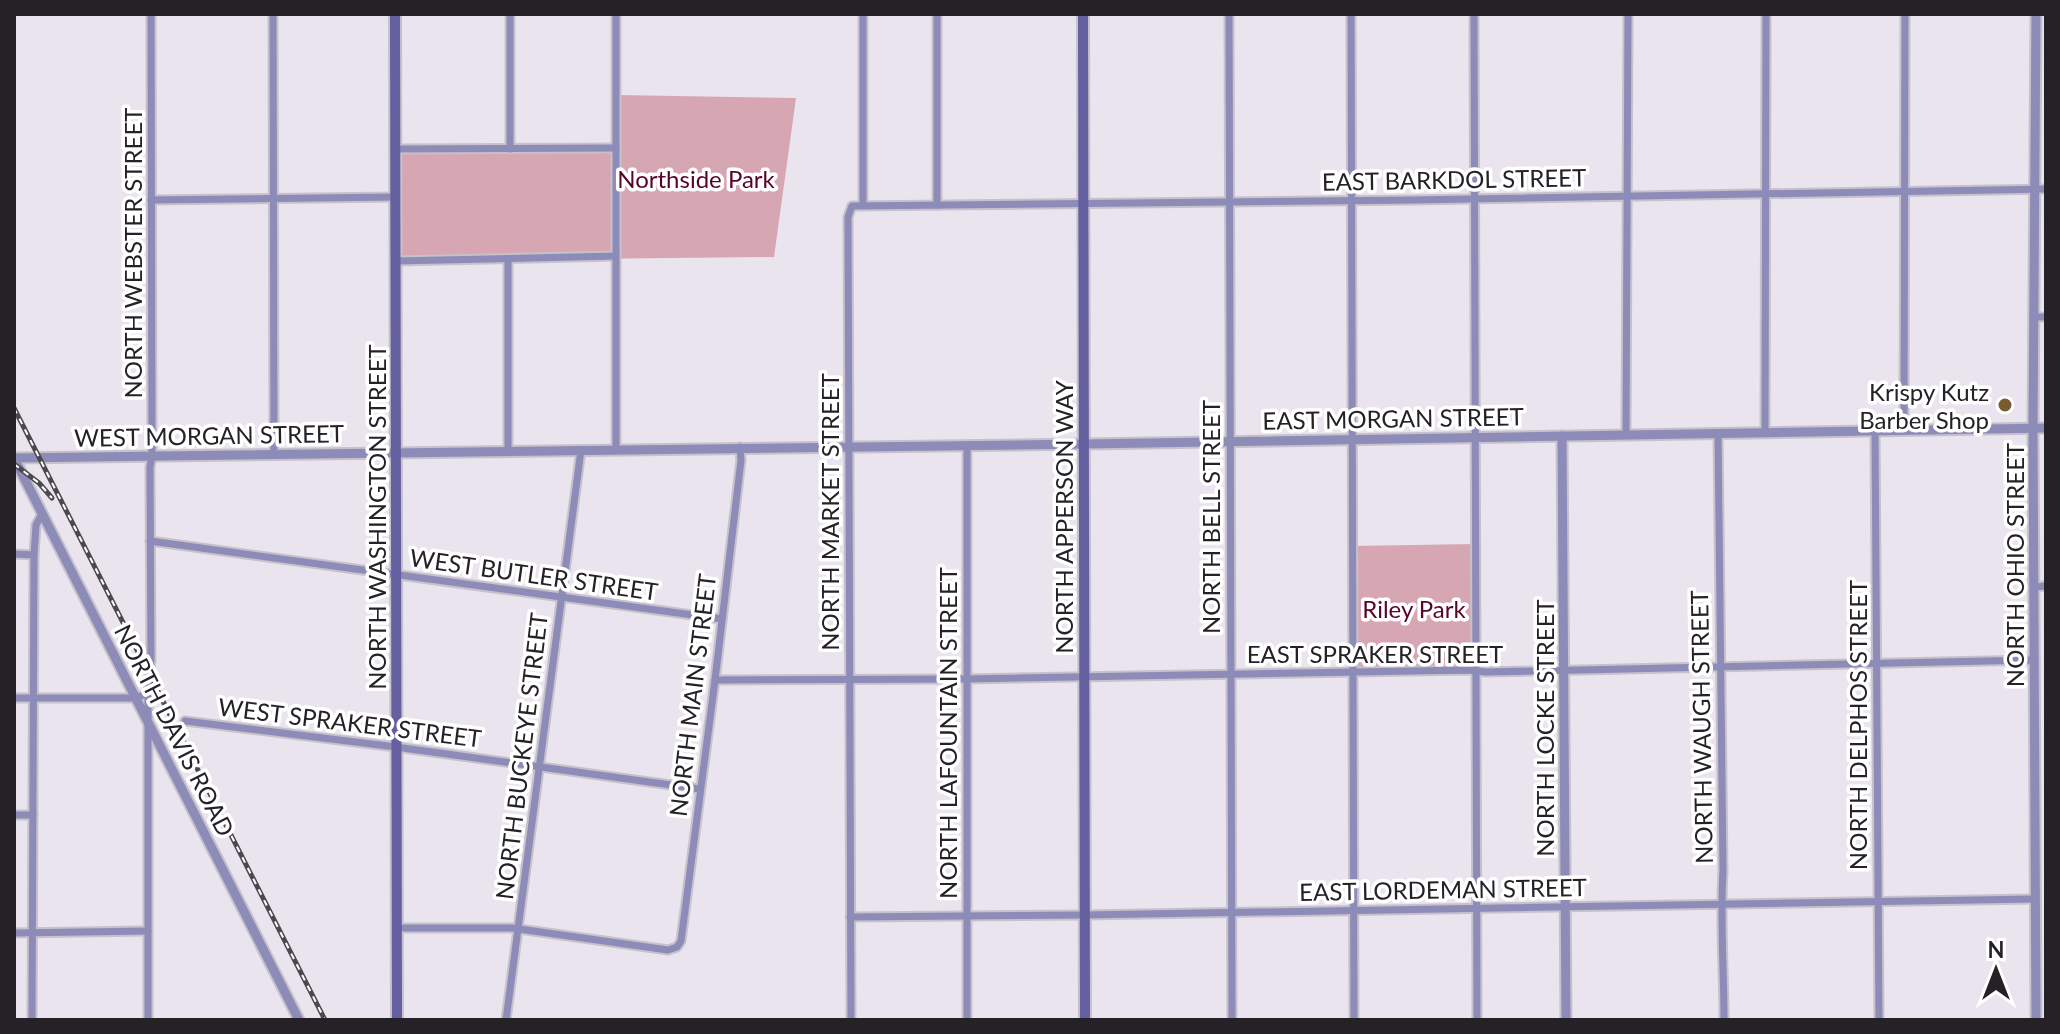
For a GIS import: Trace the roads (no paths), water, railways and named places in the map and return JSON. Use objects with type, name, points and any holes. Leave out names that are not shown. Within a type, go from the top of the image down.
[{"type":"main road","name":"NORTH WASHINGTON STREET","points":[[395,14],[397,1020]]},
{"type":"main road","name":"NORTH APPERSON WAY","points":[[1083,14],[1085,1020]]},
{"type":"street","name":"NORTH WEBSTER STREET","points":[[148,1020],[151,14]]},
{"type":"street","points":[[273,14],[274,454]]},
{"type":"street","points":[[510,14],[510,149]]},
{"type":"street","points":[[616,14],[616,450]]},
{"type":"street","name":"NORTH MARKET STREET","points":[[851,1020],[848,217],[852,206],[863,205],[863,14]]},
{"type":"street","points":[[937,14],[937,205]]},
{"type":"street","name":"NORTH BELL STREET","points":[[1229,14],[1232,1020]]},
{"type":"street","points":[[1351,14],[1354,1020]]},
{"type":"street","points":[[1474,14],[1477,1020]]},
{"type":"street","points":[[1626,434],[1628,14]]},
{"type":"street","points":[[1765,432],[1766,14]]},
{"type":"street","points":[[1904,430],[1905,14]]},
{"type":"street","name":"NORTH OHIO STREET","points":[[2036,14],[2041,189],[2033,317],[2033,428],[2040,587],[2035,660],[2036,1020]]},
{"type":"street","points":[[395,149],[616,148]]},
{"type":"street","name":"EAST BARKDOL STREET","points":[[863,205],[2041,189]]},
{"type":"street","points":[[151,200],[395,197]]},
{"type":"street","points":[[395,261],[616,256]]},
{"type":"street","points":[[508,259],[508,451]]},
{"type":"street","points":[[2033,317],[2046,317]]},
{"type":"street","name":"EAST MORGAN STREET","points":[[740,447],[2046,428]]},
{"type":"street","name":"NORTH DELPHOS STREET","points":[[1875,431],[1879,1020]]},
{"type":"street","name":"NORTH WAUGH STREET","points":[[1718,433],[1724,1020]]},
{"type":"street","name":"NORTH LOCKE STREET","points":[[1562,436],[1566,1020]]},
{"type":"street","name":"NORTH LAFOUNTAIN STREET","points":[[967,445],[967,1020]]},
{"type":"street","name":"WEST MORGAN STREET","points":[[14,458],[740,447]]},
{"type":"street","name":"NORTH MAIN STREET","points":[[518,930],[668,950],[677,947],[681,941],[715,680],[740,447]]},
{"type":"street","name":"NORTH BUCKEYE STREET","points":[[506,1020],[581,450]]},
{"type":"street","name":"NORTH DAVIS ROAD","points":[[14,458],[299,1020]]},
{"type":"street","points":[[32,1020],[34,555],[36,525],[42,514]]},
{"type":"street","name":"WEST BUTLER STREET","points":[[150,541],[722,619]]},
{"type":"street","points":[[14,554],[34,555]]},
{"type":"street","name":"EAST SPRAKER STREET","points":[[715,680],[1565,671],[2035,660]]},
{"type":"street","points":[[14,698],[136,698],[148,693]]},
{"type":"street","name":"WEST SPRAKER STREET","points":[[185,721],[700,789]]},
{"type":"street","points":[[14,815],[33,815]]},
{"type":"street","name":"EAST LORDEMAN STREET","points":[[850,917],[2035,899]]},
{"type":"street","points":[[397,928],[518,930]]},
{"type":"street","points":[[14,933],[148,931]]},
{"type":"railway","points":[[14,408],[325,1020]]},
{"type":"railway","points":[[14,464],[39,483],[52,498]]},
{"type":"place","name":"Krispy Kutz Barber Shop","points":[[2005,405]]},
{"type":"park label","name":"Northside Park","points":[[696,178]]},
{"type":"park label","name":"Riley Park","points":[[1414,608]]}]
